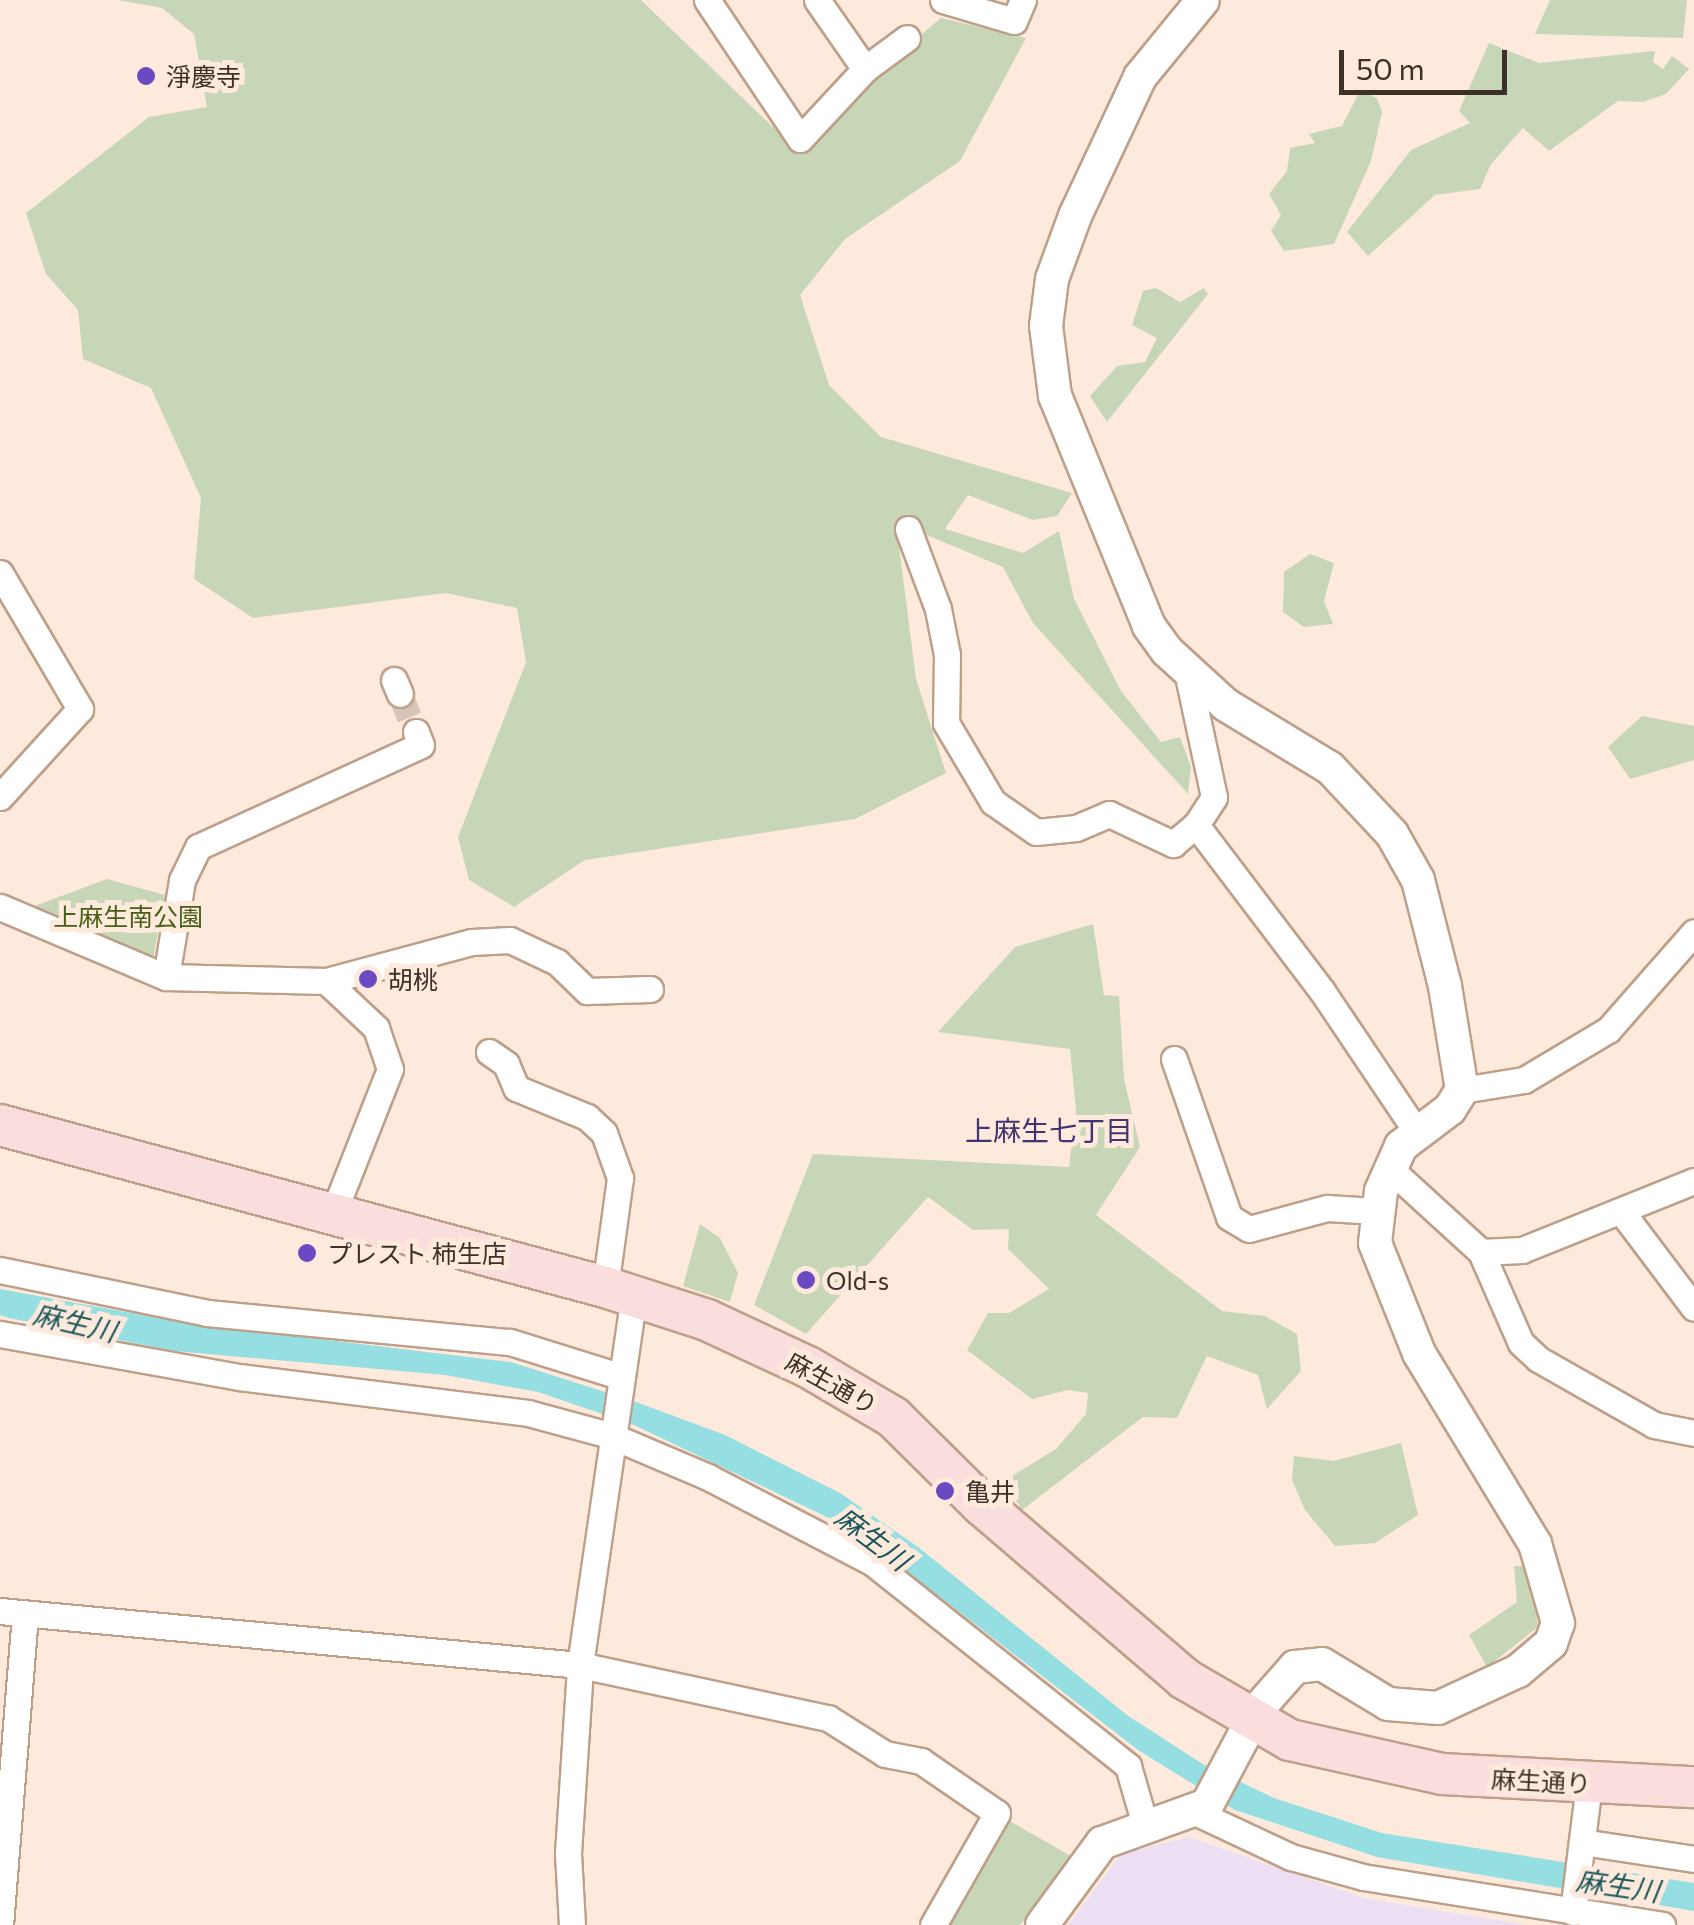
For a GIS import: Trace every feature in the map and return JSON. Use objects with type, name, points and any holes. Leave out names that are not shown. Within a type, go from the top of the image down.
[{"type":"main road","name":"麻生通り","points":[[0,1125],[620,1292],[707,1320],[868,1399],[1185,1679],[1251,1722],[1321,1751],[1376,1764],[1588,1784],[1694,1787]]},
{"type":"street","points":[[707,0],[800,139],[865,69],[907,38]]},
{"type":"street","points":[[817,0],[865,69]]},
{"type":"street","points":[[943,0],[1014,21],[1022,0]]},
{"type":"street","points":[[1199,1812],[1280,1680],[1308,1663],[1388,1704],[1438,1708],[1518,1672],[1550,1643],[1558,1623],[1535,1544],[1428,1367],[1390,1290],[1375,1243],[1376,1211],[1389,1168],[1416,1131],[1450,1109],[1462,1090],[1430,920],[1392,834],[1330,768],[1226,705],[1187,671],[1149,626],[1071,448],[1055,396],[1046,326],[1052,278],[1074,216],[1140,77],[1203,0]]},
{"type":"street","points":[[908,529],[938,610],[947,655],[946,722],[993,802],[1036,832],[1076,828],[1109,814],[1173,844],[1196,824],[1214,796],[1187,671]]},
{"type":"street","points":[[0,574],[80,709],[0,797]]},
{"type":"street","points":[[166,977],[182,880],[198,847],[421,745],[416,732]]},
{"type":"street","points":[[1196,824],[1322,990],[1416,1131]]},
{"type":"street","points":[[0,907],[166,977],[326,981],[472,942],[510,940],[556,962],[587,991],[650,989]]},
{"type":"street","points":[[1462,1090],[1524,1080],[1608,1030],[1694,932]]},
{"type":"street","points":[[326,981],[364,1012],[390,1069],[332,1216]]},
{"type":"street","points":[[489,1052],[506,1064],[516,1088],[587,1117],[604,1133],[620,1178],[619,1381],[580,1664],[568,1853],[572,1925]]},
{"type":"street","points":[[1174,1060],[1229,1218],[1248,1229],[1327,1208],[1376,1211]]},
{"type":"street","points":[[1389,1168],[1481,1252],[1530,1351],[1654,1426],[1692,1436]]},
{"type":"street","points":[[1481,1252],[1522,1250],[1694,1181]]},
{"type":"street","points":[[1622,1211],[1694,1308]]},
{"type":"street","points":[[0,1270],[207,1314],[510,1342],[619,1381]]},
{"type":"street","points":[[0,1334],[239,1377],[472,1403],[610,1431],[786,1514],[873,1563],[1128,1766],[1145,1824]]},
{"type":"street","points":[[0,1925],[12,1612],[580,1664],[828,1718],[885,1754],[921,1761],[997,1813],[934,1925]]},
{"type":"street","points":[[1574,1905],[1588,1784]]},
{"type":"street","points":[[1042,1925],[1102,1843],[1145,1824],[1199,1812],[1291,1856],[1363,1877],[1574,1905],[1662,1925]]},
{"type":"street","points":[[1581,1850],[1694,1859]]},
{"type":"shaded area","points":[[1189,1837],[1364,1898],[1526,1925],[1068,1925],[1121,1854]]},
{"type":"green space","points":[[118,0],[641,0],[801,154],[870,77],[941,18],[1026,38],[960,161],[845,239],[800,295],[829,385],[881,437],[1072,493],[1057,516],[1033,520],[968,495],[945,529],[1023,553],[1059,531],[1074,599],[1121,691],[1161,742],[1180,737],[1191,767],[1188,794],[1033,623],[1003,567],[896,522],[916,679],[946,773],[855,819],[585,860],[514,907],[469,880],[458,837],[526,662],[517,608],[446,593],[253,618],[194,579],[201,498],[151,388],[83,359],[78,310],[46,274],[26,213],[149,117],[207,107],[194,34],[162,8]]},
{"type":"green space","points":[[1550,0],[1687,0],[1683,38],[1535,34]]},
{"type":"green space","points":[[1489,43],[1539,63],[1655,51],[1653,62],[1663,69],[1672,56],[1689,69],[1666,94],[1643,102],[1618,101],[1549,151],[1523,128],[1491,164],[1480,189],[1435,195],[1368,256],[1347,232],[1411,150],[1470,123],[1459,111]]},
{"type":"green space","points":[[1360,91],[1377,98],[1382,112],[1371,161],[1334,244],[1284,251],[1271,231],[1281,215],[1269,194],[1287,171],[1290,148],[1315,143],[1309,134],[1342,126]]},
{"type":"green space","points":[[1156,288],[1180,302],[1204,288],[1208,294],[1107,422],[1090,396],[1117,366],[1145,362],[1157,338],[1132,325],[1143,291]]},
{"type":"green space","points":[[1310,554],[1334,563],[1324,601],[1333,624],[1304,627],[1283,612],[1284,572]]},
{"type":"green space","points":[[1642,716],[1694,726],[1694,760],[1630,779],[1608,747]]},
{"type":"green space","name":"上麻生南公園","points":[[107,879],[165,895],[153,959],[32,907]]},
{"type":"green space","points":[[1093,924],[1104,995],[1119,996],[1124,1079],[1140,1147],[1096,1215],[1222,1311],[1265,1316],[1297,1334],[1301,1371],[1267,1409],[1258,1375],[1207,1356],[1177,1418],[1143,1417],[1022,1510],[1004,1481],[1056,1449],[1086,1414],[1088,1393],[1068,1390],[1032,1399],[967,1350],[988,1313],[1009,1313],[1049,1289],[1008,1249],[1009,1229],[973,1230],[928,1197],[806,1334],[754,1305],[813,1154],[1069,1167],[1076,1110],[1070,1049],[938,1032],[1015,947]]},
{"type":"green space","points":[[700,1224],[720,1238],[738,1273],[730,1302],[683,1286]]},
{"type":"green space","points":[[1401,1443],[1418,1515],[1375,1543],[1335,1546],[1305,1510],[1292,1480],[1294,1456],[1334,1461]]},
{"type":"green space","points":[[1514,1566],[1531,1566],[1538,1627],[1487,1667],[1469,1635],[1517,1602]]},
{"type":"green space","points":[[1006,1819],[1071,1856],[1048,1899],[1019,1925],[945,1925]]},
{"type":"water","name":"麻生川","points":[[0,1289],[186,1323],[511,1362],[636,1402],[725,1435],[840,1493],[918,1547],[1127,1715],[1201,1763],[1274,1798],[1382,1833],[1694,1883],[1694,1911],[1377,1857],[1235,1810],[1138,1750],[852,1529],[634,1425],[538,1392],[445,1375],[174,1351],[9,1318],[0,1315]]},
{"type":"tunnel","points":[[400,694],[416,732]]},
{"type":"place","name":"淨慶寺","points":[[146,76]]},
{"type":"place","name":"胡桃","points":[[368,979]]},
{"type":"place","name":"プレスト 柿生店","points":[[307,1253]]},
{"type":"place","name":"Old-s","points":[[806,1280]]},
{"type":"place","name":"亀井","points":[[945,1491]]},
{"type":"district","name":"上麻生七丁目","points":[[1049,1130]]}]
